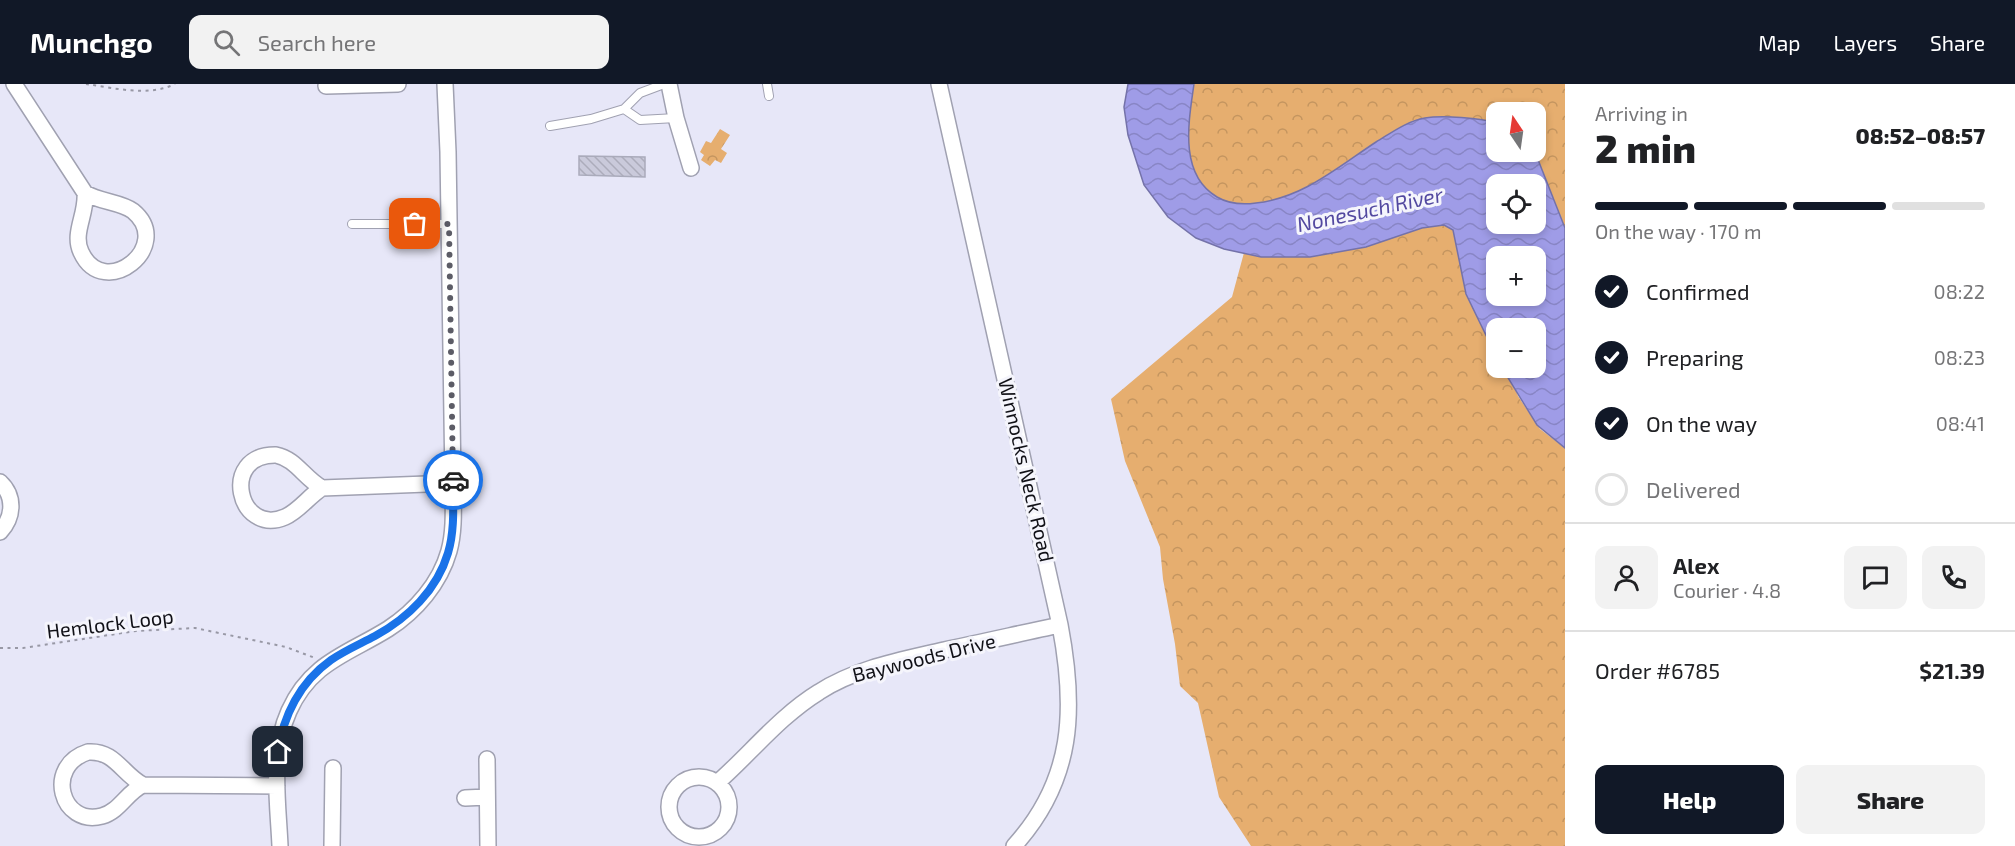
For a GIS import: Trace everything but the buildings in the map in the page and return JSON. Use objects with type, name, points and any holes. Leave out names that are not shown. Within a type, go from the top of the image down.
[{"type":"street","points":[[14,84],[86,194],[127,208],[139,219],[144,228],[144,245],[140,255],[128,267],[118,271],[101,270],[91,265],[83,257],[78,236],[83,220],[86,194]]},
{"type":"street","points":[[326,86],[398,84]]},
{"type":"street","points":[[280,846],[278,752],[286,718],[300,692],[324,666],[398,622],[414,608],[428,592],[449,551],[452,536],[453,483],[445,84]]},
{"type":"street","points":[[669,84],[676,118],[691,168]]},
{"type":"street","name":"Winnocks Neck Road","points":[[939,84],[1067,658],[1070,697],[1069,724],[1062,763],[1039,815],[1014,846]]},
{"type":"street","points":[[322,488],[290,515],[274,520],[259,517],[250,510],[241,497],[240,486],[242,476],[251,463],[265,456],[276,455],[291,460],[310,481],[322,488],[453,483]]},
{"type":"street","points":[[0,482],[9,495],[12,507],[10,518],[0,532]]},
{"type":"street","name":"Baywoods Drive","points":[[717,783],[796,708],[846,677],[916,657],[1060,624]]},
{"type":"street","points":[[143,785],[111,757],[94,752],[82,754],[71,761],[64,771],[61,783],[63,795],[69,806],[91,817],[109,813],[134,789],[143,785],[277,786]]},
{"type":"street","points":[[487,759],[488,846]]},
{"type":"street","points":[[332,846],[333,768]]},
{"type":"street","points":[[703,777],[717,783],[729,800],[728,815],[724,824],[717,832],[703,837],[693,837],[679,830],[673,822],[669,807],[676,788],[693,778],[703,777]]},
{"type":"street","points":[[465,798],[487,797]]},
{"type":"street","points":[[316,802],[332,802]]},
{"type":"lane","points":[[550,126],[582,121],[624,109],[640,93],[664,84]]},
{"type":"lane","points":[[767,84],[769,96]]},
{"type":"lane","points":[[624,109],[640,120],[676,118]]},
{"type":"lane","points":[[352,224],[449,224]]},
{"type":"path","points":[[86,84],[130,90],[156,90],[175,84]]},
{"type":"path","name":"Hemlock Loop","points":[[0,648],[23,648],[136,631],[195,628],[310,654],[324,666]]},
{"type":"green space","points":[[1189,84],[1565,84],[1565,260],[1546,210],[1546,174],[1486,174],[1486,183],[1297,197],[1238,210],[1195,186],[1186,155]]},
{"type":"green space","points":[[720,129],[730,135],[721,149],[727,153],[721,163],[715,160],[710,166],[701,160],[704,155],[700,152],[706,141],[711,143]]},
{"type":"green space","points":[[1450,219],[1488,318],[1486,318],[1486,378],[1512,378],[1518,396],[1540,429],[1565,448],[1565,846],[1251,846],[1219,797],[1198,703],[1180,686],[1160,547],[1125,461],[1111,399],[1232,297],[1245,249]]},
{"type":"water","name":"Nonesuch River","points":[[1128,84],[1194,84],[1189,145],[1196,175],[1217,197],[1226,201],[1251,204],[1273,200],[1305,188],[1393,131],[1412,122],[1441,117],[1486,121],[1486,162],[1539,162],[1544,174],[1486,174],[1486,234],[1546,234],[1546,180],[1565,228],[1565,448],[1537,425],[1508,378],[1546,378],[1546,318],[1486,318],[1486,335],[1466,294],[1453,230],[1444,225],[1422,228],[1366,247],[1310,257],[1261,257],[1224,249],[1196,238],[1168,217],[1144,185],[1128,135],[1124,107]]},
{"type":"way so far","points":[[415,224],[449,224],[453,480]]},
{"type":"route","points":[[278,752],[291,706],[317,671],[332,659],[398,622],[421,601],[435,581],[445,562],[452,536],[453,480]]}]
